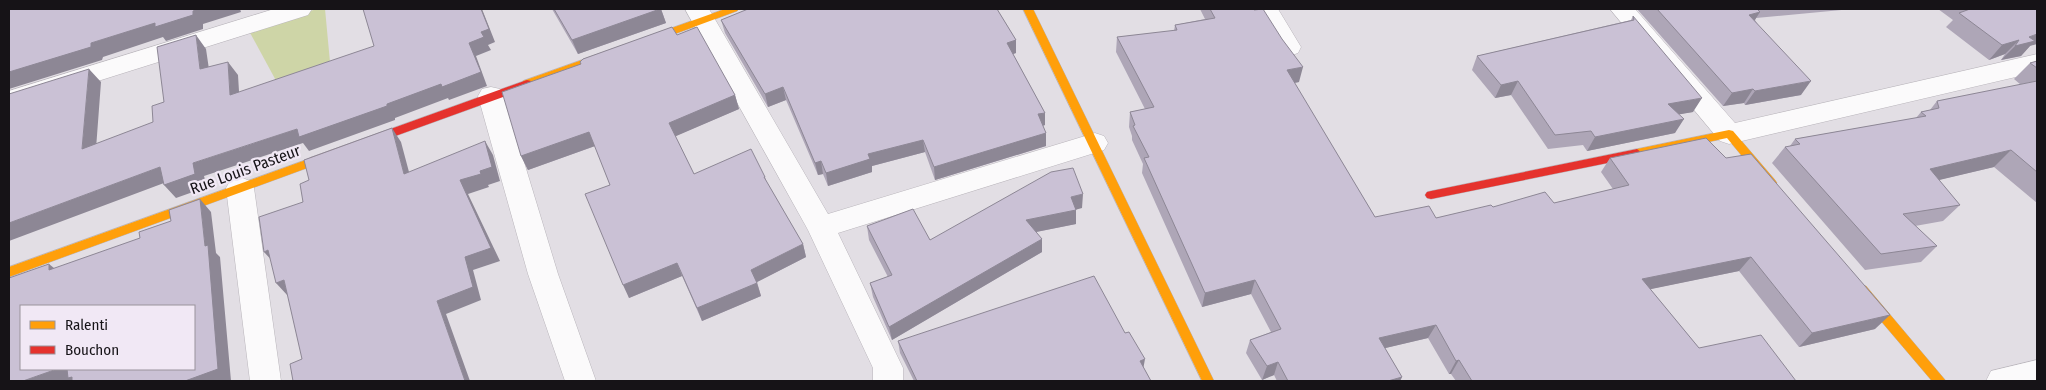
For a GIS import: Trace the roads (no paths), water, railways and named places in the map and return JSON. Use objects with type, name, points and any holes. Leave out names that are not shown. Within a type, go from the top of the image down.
[{"type":"main road","name":"Rue Louis Pasteur","points":[[9,272],[491,96],[700,14],[734,9]]},
{"type":"main road","points":[[1028,9],[1095,143],[1208,381]]},
{"type":"main road","points":[[1431,195],[1729,134],[1780,194]]},
{"type":"main road","points":[[1857,284],[1940,381]]},
{"type":"street","points":[[9,100],[300,9]]},
{"type":"street","points":[[1266,9],[1289,47]]},
{"type":"street","points":[[1622,9],[1729,134],[2037,63]]},
{"type":"street","points":[[700,14],[821,228],[888,368],[888,381]]},
{"type":"street","points":[[491,96],[543,274],[581,381]]},
{"type":"street","points":[[821,228],[1095,143]]},
{"type":"street","points":[[240,188],[266,381]]},
{"type":"street","points":[[2002,381],[2037,373]]}]
